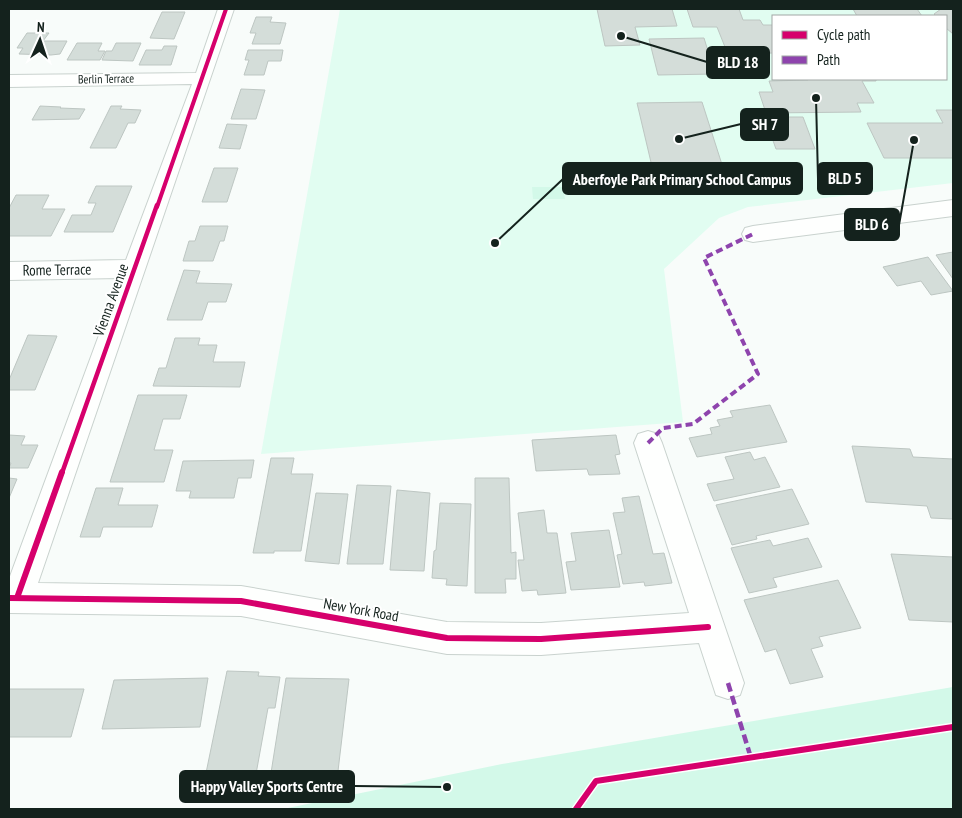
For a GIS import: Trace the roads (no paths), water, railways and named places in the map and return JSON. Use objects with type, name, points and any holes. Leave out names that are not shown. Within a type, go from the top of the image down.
[{"type":"street","name":"Vienna Avenue","points":[[13,598],[135,269],[226,9]]},
{"type":"street","name":"Berlin Terrace","points":[[9,81],[203,78]]},
{"type":"street","points":[[753,234],[953,208]]},
{"type":"street","name":"Rome Terrace","points":[[9,271],[135,269]]},
{"type":"street","points":[[648,443],[728,683]]},
{"type":"street","name":"New York Road","points":[[13,598],[241,601],[447,638],[541,639],[708,627]]},
{"type":"place","name":"BLD 18","points":[[621,36]]},
{"type":"place","name":"BLD 5","points":[[816,98]]},
{"type":"place","name":"SH 7","points":[[679,139]]},
{"type":"place","name":"BLD 6","points":[[914,140]]},
{"type":"place","name":"Aberfoyle Park Primary School Campus","points":[[495,243]]},
{"type":"place","name":"Happy Valley Sports Centre","points":[[447,787]]}]
